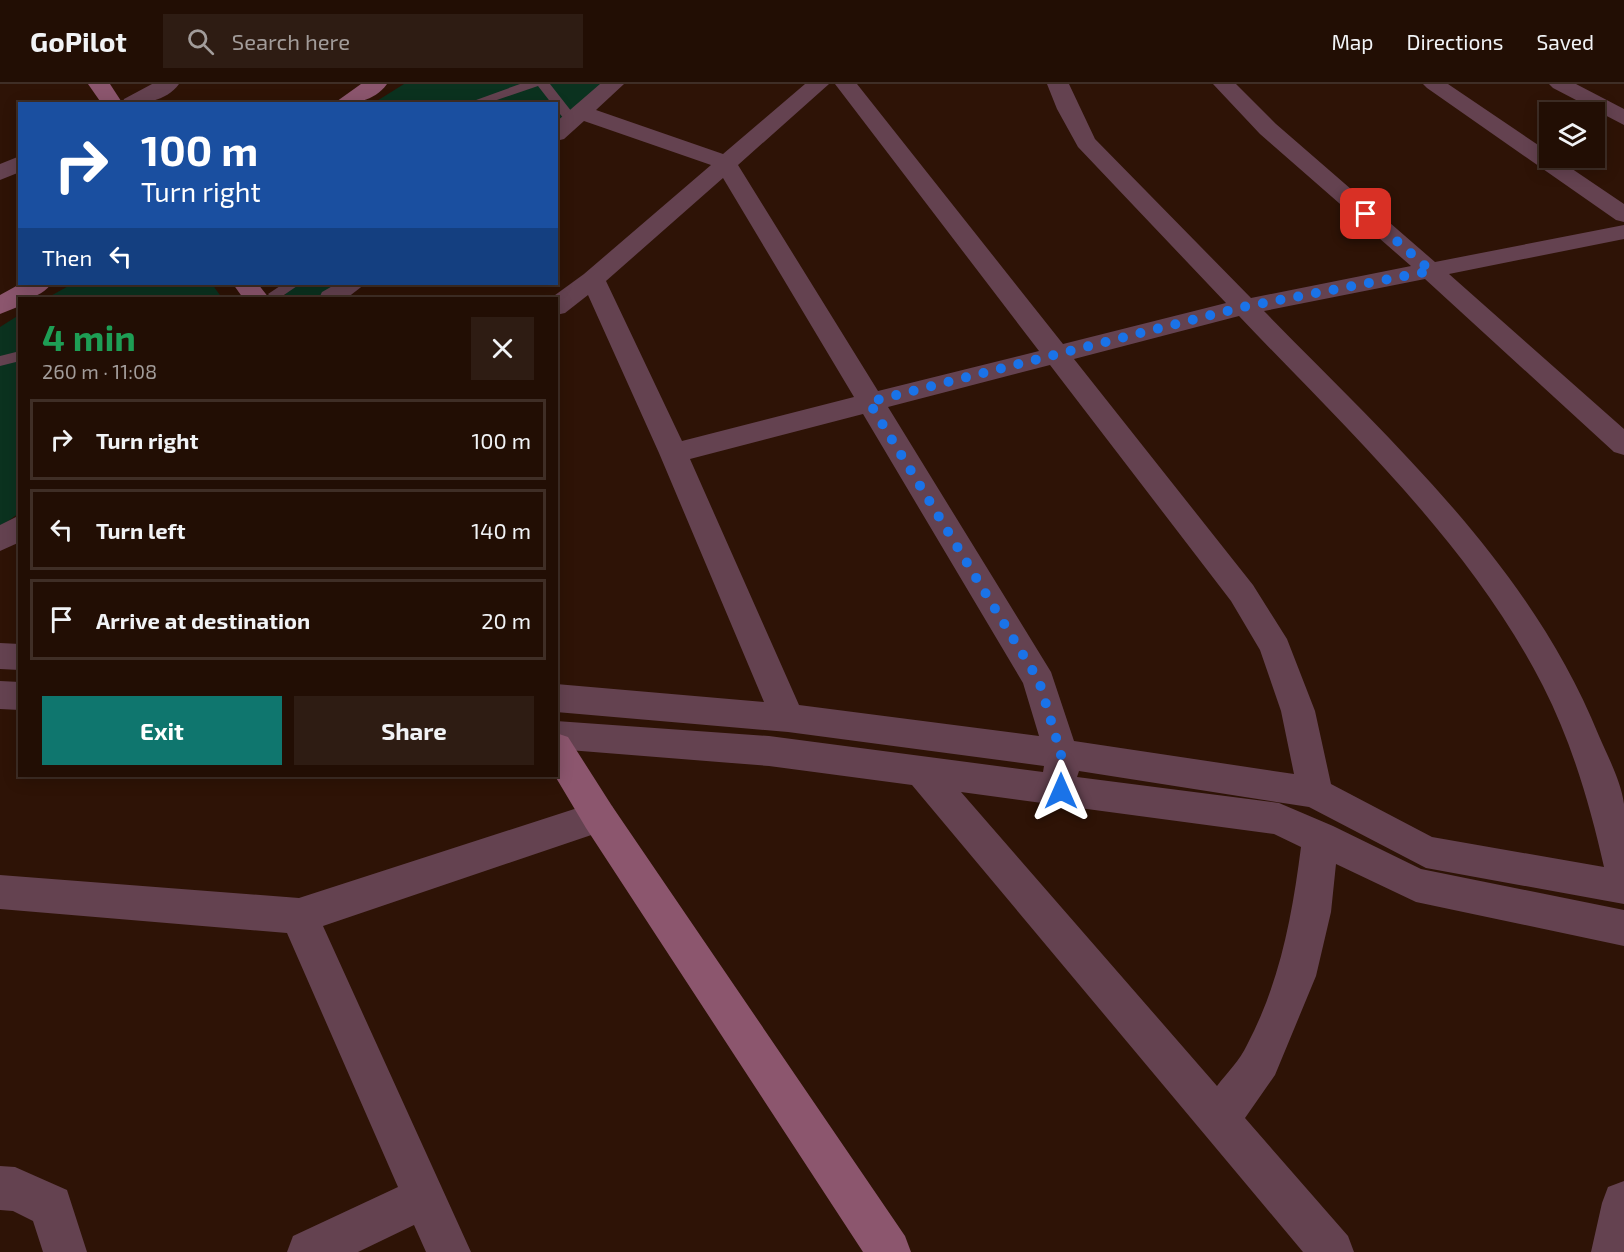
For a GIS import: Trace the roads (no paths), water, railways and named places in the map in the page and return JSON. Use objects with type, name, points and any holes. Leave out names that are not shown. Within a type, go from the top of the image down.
[{"type":"street","points":[[99,84],[112,102]]},
{"type":"street","points":[[136,102],[168,84]]},
{"type":"street","points":[[345,102],[376,84]]},
{"type":"street","points":[[571,123],[614,84]]},
{"type":"street","points":[[558,305],[593,279],[818,84]]},
{"type":"street","points":[[846,84],[1242,593],[1269,639],[1298,711],[1315,793]]},
{"type":"street","points":[[1058,84],[1068,109],[1086,142],[1455,528],[1516,614],[1563,693],[1590,754],[1610,815],[1624,873]]},
{"type":"street","points":[[1224,84],[1268,129],[1431,271],[1624,445]]},
{"type":"street","points":[[1434,84],[1624,215]]},
{"type":"street","points":[[1560,84],[1624,118]]},
{"type":"street","points":[[571,123],[726,163],[1039,681],[1061,754],[1061,791]]},
{"type":"street","points":[[0,173],[18,164]]},
{"type":"street","points":[[673,453],[1243,307],[1624,232]]},
{"type":"street","points":[[593,279],[673,453],[788,718]]},
{"type":"street","points":[[0,306],[36,285]]},
{"type":"street","points":[[247,285],[266,296]]},
{"type":"street","points":[[332,297],[350,285]]},
{"type":"street","points":[[0,540],[18,527]]},
{"type":"street","points":[[0,656],[18,657]]},
{"type":"street","points":[[0,694],[18,696]]},
{"type":"street","points":[[558,698],[788,718],[1061,754],[1315,793],[1426,852],[1624,887]]},
{"type":"street","points":[[558,735],[769,751],[1279,819],[1416,885],[1624,928]]},
{"type":"street","points":[[558,750],[599,817],[889,1252]]},
{"type":"street","points":[[923,773],[1332,1252]]},
{"type":"street","points":[[0,892],[299,916],[599,817]]},
{"type":"street","points":[[1219,1118],[1261,1061],[1296,976],[1312,912],[1320,837]]},
{"type":"street","points":[[299,916],[448,1252]]},
{"type":"street","points":[[0,1188],[15,1189],[51,1206],[65,1252]]},
{"type":"street","points":[[309,1252],[423,1198]]},
{"type":"street","points":[[1612,1252],[1624,1203]]},
{"type":"lane","points":[[477,102],[533,84]]},
{"type":"lane","points":[[543,84],[556,102]]},
{"type":"lane","points":[[558,105],[571,123]]},
{"type":"lane","points":[[266,296],[291,285]]},
{"type":"lane","points":[[0,361],[18,356]]}]
